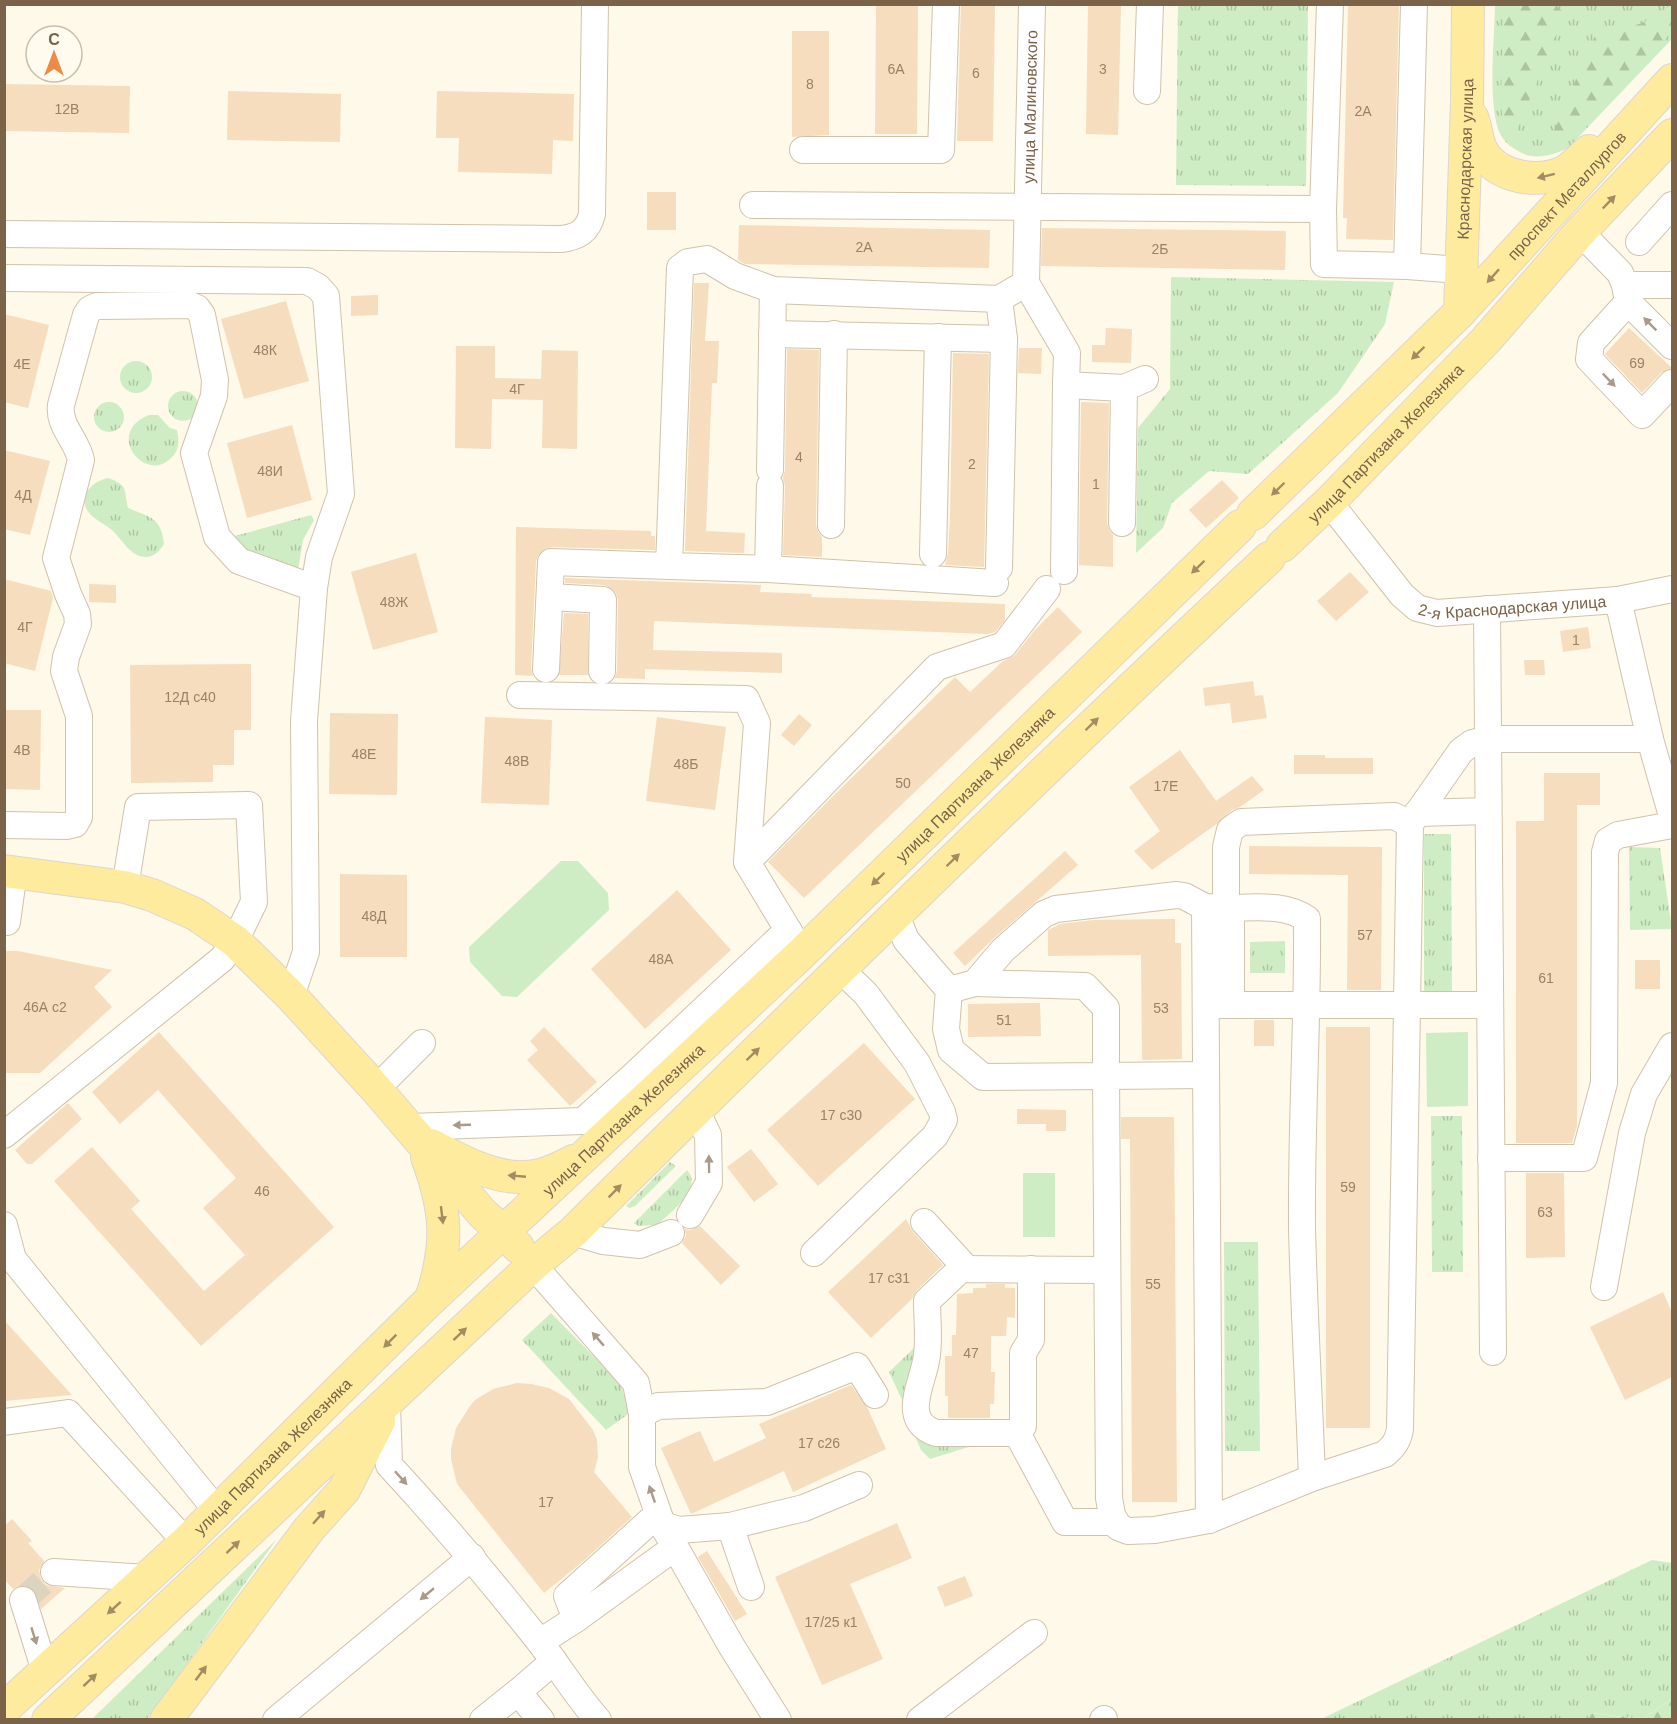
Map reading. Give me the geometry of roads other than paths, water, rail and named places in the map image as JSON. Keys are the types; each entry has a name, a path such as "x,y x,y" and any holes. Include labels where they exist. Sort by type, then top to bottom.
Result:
{"main road":[{"name":"Краснодарская улица","path":"1460,312 1468,4"},
{"path":"1467,101 1481,150 1493,164 1516,176 1538,179 1565,171 1666,86"},
{"name":"проспект Металлургов","path":"1460,312 1666,86"},
{"path":"1460,312 1486,339 1580,232 1672,135"},
{"name":"улица Партизана Железняка","path":"4,1709 186,1542 431,1299 504,1232 640,1088 1246,520 1460,312"},
{"name":"улица Партизана Железняка","path":"48,1719 533,1265 573,1232 1102,715 1329,502 1486,339"},
{"path":"9,871 124,887 152,895 195,914 234,940 291,996 415,1133 483,1214 504,1232 533,1265"},
{"path":"415,1133 476,1167 524,1178 553,1171 591,1139"},
{"path":"415,1133 439,1190 444,1228 441,1269 431,1299"},
{"path":"166,1719 309,1528 344,1490 387,1403"}],"street":[{"path":"4,234 550,239 573,237 585,231 592,214 595,4"},
{"path":"803,150 942,150 946,4"},
{"name":"улица Малиновского","path":"1026,283 1032,4"},
{"path":"1148,91 1150,4"},
{"path":"1330,4 1323,209 1324,264 1460,270"},
{"path":"1407,266 1414,4"},
{"path":"1639,242 1672,205"},
{"path":"753,206 1323,209"},
{"path":"1580,232 1620,273 1627,293 1672,346"},
{"path":"669,566 680,268 688,262 707,259 735,276 773,290 999,299 1026,283 1067,353 1064,571"},
{"path":"4,278 307,281 318,287 326,296 341,494 319,557 314,588 304,721 306,952 291,996"},
{"path":"1672,285 1627,293 1591,343 1589,359 1642,415 1672,383"},
{"path":"768,569 773,290"},
{"path":"546,669 551,562 997,575 1004,339 999,299"},
{"path":"4,825 67,826 75,824 79,817 79,716 64,671 66,657 78,624 77,614 56,558 81,460 63,422 60,413 61,405 86,315 90,309 97,306 190,305 197,308 202,315 215,380 214,396 194,453 218,537 239,561 314,588"},
{"path":"772,334 1004,339"},
{"path":"831,525 834,334"},
{"path":"933,554 938,337"},
{"path":"1066,385 1134,383 1122,523"},
{"name":"2-я Краснодарская улица","path":"1329,502 1402,595 1417,609 1437,613 1618,600 1672,590"},
{"path":"747,862 937,667 1004,645 1047,589"},
{"path":"550,597 603,600 602,671"},
{"path":"1618,600 1650,740 1672,816"},
{"path":"1487,609 1493,1352"},
{"path":"520,695 747,699 757,723 747,862 795,941"},
{"path":"949,990 975,983 1085,986 1106,1008 1109,1498 1112,1515 1118,1527 1128,1531 1155,1530 1209,1520 1312,1478 1385,1454 1398,1439 1406,1005 1414,818 1461,751 1472,742 1488,739 1650,740"},
{"path":"4,1135 222,959 254,902 249,805 138,807 124,887"},
{"path":"1209,1520 1206,1005 1230,830 1241,822 1394,816 1414,818 1488,811"},
{"path":"1491,1158 1584,1158 1604,1083 1605,852 1608,841 1618,835 1672,825"},
{"path":"4,922 7,922 9,871"},
{"path":"975,983 1003,951 1044,914 1056,909 1177,895 1221,908 1283,908 1298,912 1308,919 1302,1228 1312,1478"},
{"path":"1221,908 1231,1005"},
{"path":"896,915 906,940 949,990 946,1029 951,1050 983,1077 1206,1075"},
{"path":"814,1253 935,1136 944,1120 917,1063 866,994 840,969"},
{"path":"1206,1005 1489,1005"},
{"path":"376,1089 422,1043"},
{"path":"1604,1287 1632,1133 1644,1094 1672,1046"},
{"path":"690,1215 709,1183 708,1135 696,1110"},
{"path":"415,1133 591,1139"},
{"path":"924,1222 967,1269"},
{"path":"573,1232 603,1241 640,1245 671,1233"},
{"path":"6,1238 14,1259 218,1511"},
{"path":"533,1265 636,1383 642,1414 642,1467 662,1524 732,1647 778,1719"},
{"path":"1031,1269 1030,1341 1023,1353 1023,1426 1017,1432 936,1432 926,1429 917,1419 916,1394 927,1360 927,1301 961,1269 1031,1269 1107,1270"},
{"path":"642,1414 658,1406 767,1402 857,1366 875,1395"},
{"path":"387,1403 389,1465 472,1557 547,1652 580,1699 598,1719"},
{"path":"4,1422 68,1413 186,1542"},
{"path":"1017,1432 1065,1522 1116,1522"},
{"path":"576,1619 567,1596 650,1521 679,1530 730,1526 804,1508 859,1485"},
{"path":"730,1526 751,1587"},
{"path":"483,1719 518,1692 547,1652 576,1619 674,1548"},
{"path":"276,1719 472,1557"},
{"path":"54,1572 147,1578"},
{"path":"23,1600 45,1671"},
{"path":"920,1719 1034,1633"},
{"path":"518,1692 541,1719"}],"tunnel":[{"path":"23,1600 54,1572"}]}
